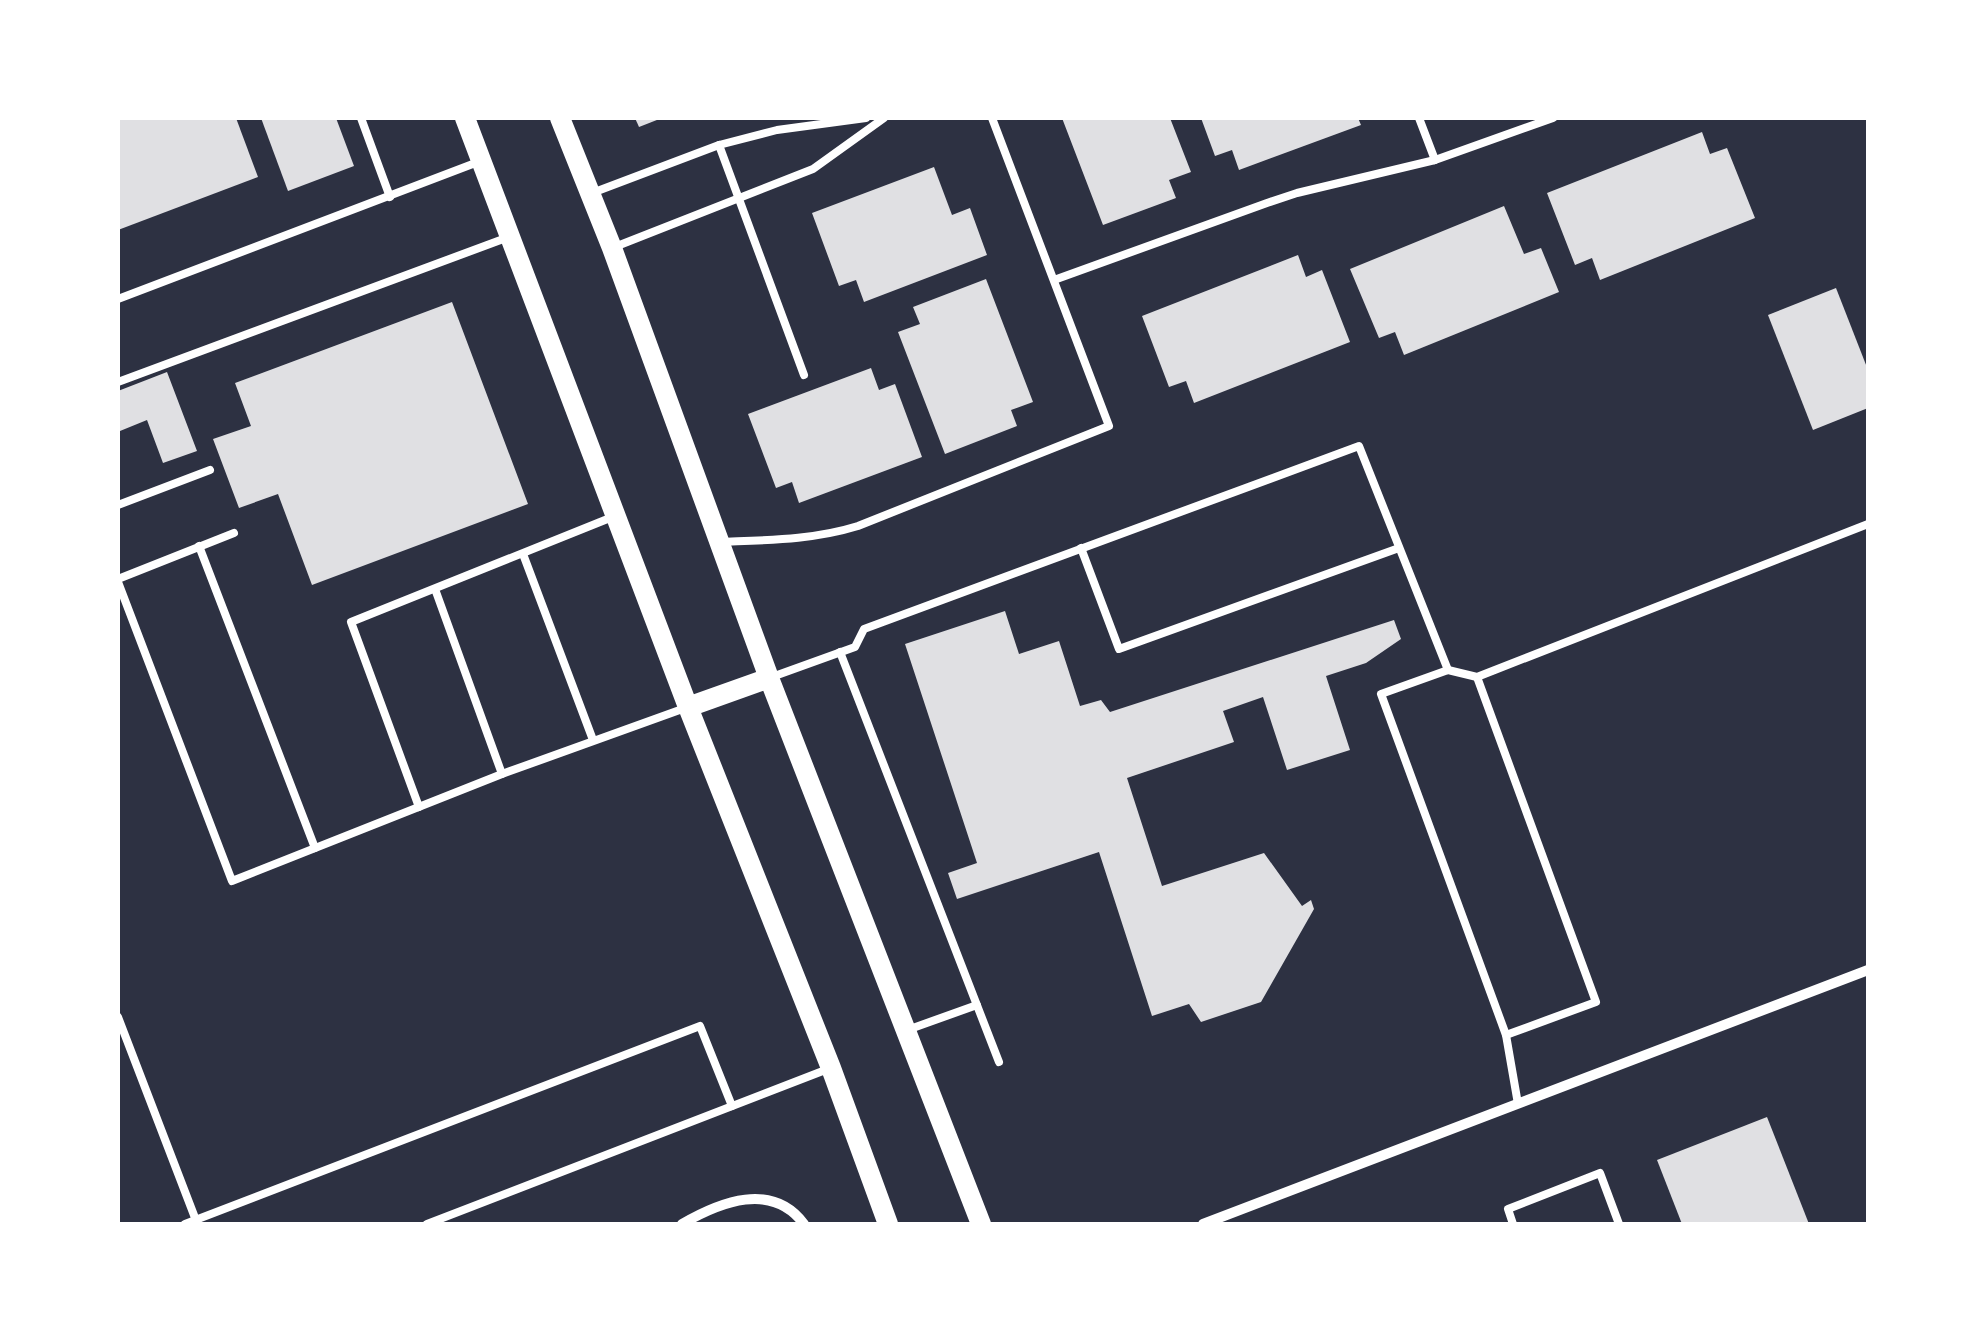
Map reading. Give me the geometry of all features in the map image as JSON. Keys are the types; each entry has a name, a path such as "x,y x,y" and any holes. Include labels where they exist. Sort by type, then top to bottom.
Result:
{"main road":[{"path":"465,118 888,1224"},
{"path":"560,118 612,248 768,678 980,1224"},
{"path":"688,708 768,678"}],"street":[{"path":"1203,1224 1868,970"},
{"path":"682,1224 746,1198 772,1200 804,1224"}],"lane":[{"path":"361,118 390,197"},
{"path":"590,194 720,145 777,130 866,118"},
{"path":"612,248 813,169 884,118"},
{"path":"718,542 830,535 1110,426 992,118"},
{"path":"1419,118 1435,160"},
{"path":"1054,280 1297,193 1435,160 1553,118"},
{"path":"720,145 804,375"},
{"path":"118,299 481,161"},
{"path":"118,382 510,237"},
{"path":"768,678 854,647 864,628 1359,446 1448,670"},
{"path":"118,504 210,470"},
{"path":"419,807 351,622 615,516"},
{"path":"1518,1104 1506,1034 1381,694 1448,670 1477,677 1868,524"},
{"path":"234,532 118,580 232,881 502,774 688,708"},
{"path":"199,546 315,848"},
{"path":"1081,548 1119,648 1400,548"},
{"path":"523,554 593,740"},
{"path":"434,589 502,774"},
{"path":"840,652 999,1062"},
{"path":"1477,677 1596,1002 1506,1034"},
{"path":"906,1030 977,1005"},
{"path":"118,1017 197,1222"},
{"path":"186,1224 700,1026 732,1106"},
{"path":"426,1224 830,1068"},
{"path":"1514,1224 1508,1209 1600,1173 1619,1224"}],"building":[{"path":"118,118 236,118 258,177 118,230"},
{"path":"261,118 336,118 354,166 288,191"},
{"path":"635,118 662,118 639,127"},
{"path":"1062,118 1170,118 1191,172 1169,180 1176,198 1103,225"},
{"path":"1201,118 1358,118 1361,125 1239,170 1232,150 1215,156"},
{"path":"1702,132 1710,154 1727,148 1755,218 1600,280 1592,258 1575,265 1547,193"},
{"path":"934,167 952,215 970,208 987,255 864,302 856,280 839,286 812,213"},
{"path":"1504,206 1524,254 1541,248 1559,292 1404,355 1395,332 1379,338 1350,269"},
{"path":"1298,255 1306,277 1322,270 1350,342 1194,403 1186,381 1169,387 1142,316"},
{"path":"986,279 1033,402 1011,410 1017,426 945,454 898,332 920,324 913,307"},
{"path":"1836,288 1868,370 1868,408 1813,430 1768,315"},
{"path":"452,302 528,504 312,585 278,494 239,508 213,439 251,426 235,383"},
{"path":"871,368 879,390 895,384 922,457 799,503 792,482 776,488 748,414"},
{"path":"167,372 197,451 163,463 147,420 120,431 118,391"},
{"path":"1005,611 1019,654 1059,641 1080,706 1101,700 1110,712 1394,620 1401,639 1366,663 1326,676 1350,750 1287,770 1263,697 1223,711 1234,742 1127,778 1162,886 1264,853 1302,906 1311,900 1314,909 1261,1002 1201,1022 1189,1004 1152,1016 1099,852 957,899 948,873 977,863 905,644"},
{"path":"1767,1117 1809,1224 1682,1224 1657,1160"}]}
